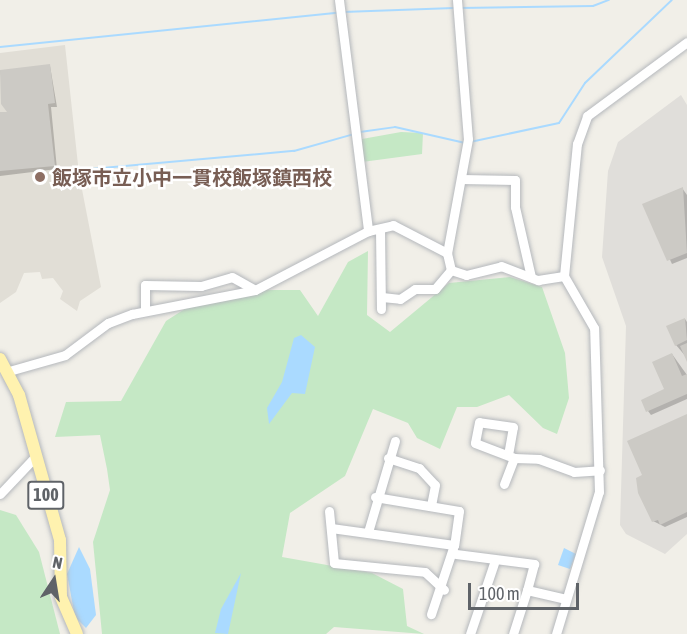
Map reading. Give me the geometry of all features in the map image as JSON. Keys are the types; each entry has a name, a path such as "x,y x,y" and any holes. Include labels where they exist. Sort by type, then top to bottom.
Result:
{"main road":[{"name":"100","path":"0,359 9,371 60,540 64,613 77,634"}],"street":[{"path":"339,0 368,231"},
{"path":"451,270 447,253 461,179 468,114 457,0"},
{"path":"556,634 599,492 600,470 594,328 564,276 577,144 587,116 687,42"},
{"path":"461,179 515,180 515,207 531,277"},
{"path":"380,229 381,309"},
{"path":"9,371 65,355 108,323 145,311 255,290 368,231 406,230 436,251 447,253"},
{"path":"451,270 466,275 501,266 531,277 564,276"},
{"path":"382,297 435,289 451,270"},
{"path":"145,311 145,285 201,286 232,277 255,290"},
{"path":"504,484 511,456 513,427 479,422 476,443 511,456 539,459 574,472 600,470"},
{"path":"368,532 375,497 395,441"},
{"path":"0,495 35,457"},
{"path":"388,458 419,468 435,485 431,505"},
{"path":"375,497 459,511 455,549 444,590 432,614"},
{"path":"330,511 334,563 425,572 444,590"},
{"path":"331,528 368,532 455,549 494,563 534,564 513,634"},
{"path":"470,634 494,563"},
{"path":"526,590 566,599"}],"shaded area":[{"name":"飯塚市立小中一貫校飯塚鎮西校","path":"65,45 79,174 101,287 80,301 77,311 60,299 63,291 53,278 42,279 40,272 24,273 16,292 0,303 0,53"},
{"path":"681,95 687,105 687,534 665,554 626,534 620,525 626,326 602,257 608,171 618,142"}],"green space":[{"path":"401,132 423,133 422,154 362,162 362,139"},
{"path":"368,251 367,315 390,332 449,283 510,277 542,287 565,353 569,398 557,434 543,428 509,395 477,407 457,407 440,449 417,438 408,423 373,409 345,476 290,513 282,557 372,573 403,589 407,626 424,634 334,627 326,634 102,634 93,542 110,490 107,469 100,435 55,437 66,402 121,401 166,321 194,303 255,290 300,290 318,316 348,262"},
{"path":"0,510 16,515 39,552 60,634 0,634"}],"water":[{"path":"301,335 315,347 305,394 292,393 269,424 267,408 282,382 294,338"},
{"path":"79,547 90,569 96,615 86,628 75,617 67,574"},
{"path":"564,548 576,554 570,569 558,565"},
{"path":"241,573 228,634 215,633 221,609"}],"building":[{"path":"50,64 55,103 48,104 55,166 0,171 0,112 7,112 1,104 0,70"},
{"path":"683,187 687,253 667,261 642,204"},
{"path":"685,318 687,340 675,346 666,326"},
{"path":"687,343 687,362 680,346"},
{"path":"672,353 682,376 687,374 687,394 646,412 641,400 664,389 652,362"},
{"path":"687,414 687,512 660,525 658,520 652,522 638,493 636,478 642,475 627,441"}],"waterway":[{"path":"460,8 593,6 609,0"},
{"path":"470,142 559,123 585,83 672,0"},
{"path":"343,12 454,8"},
{"path":"0,47 337,13"},
{"path":"360,132 395,127 465,143"},
{"path":"91,169 294,151 354,134"}],"place":[{"name":"飯塚市立小中一貫校飯塚鎮西校","path":"40,177"}]}
